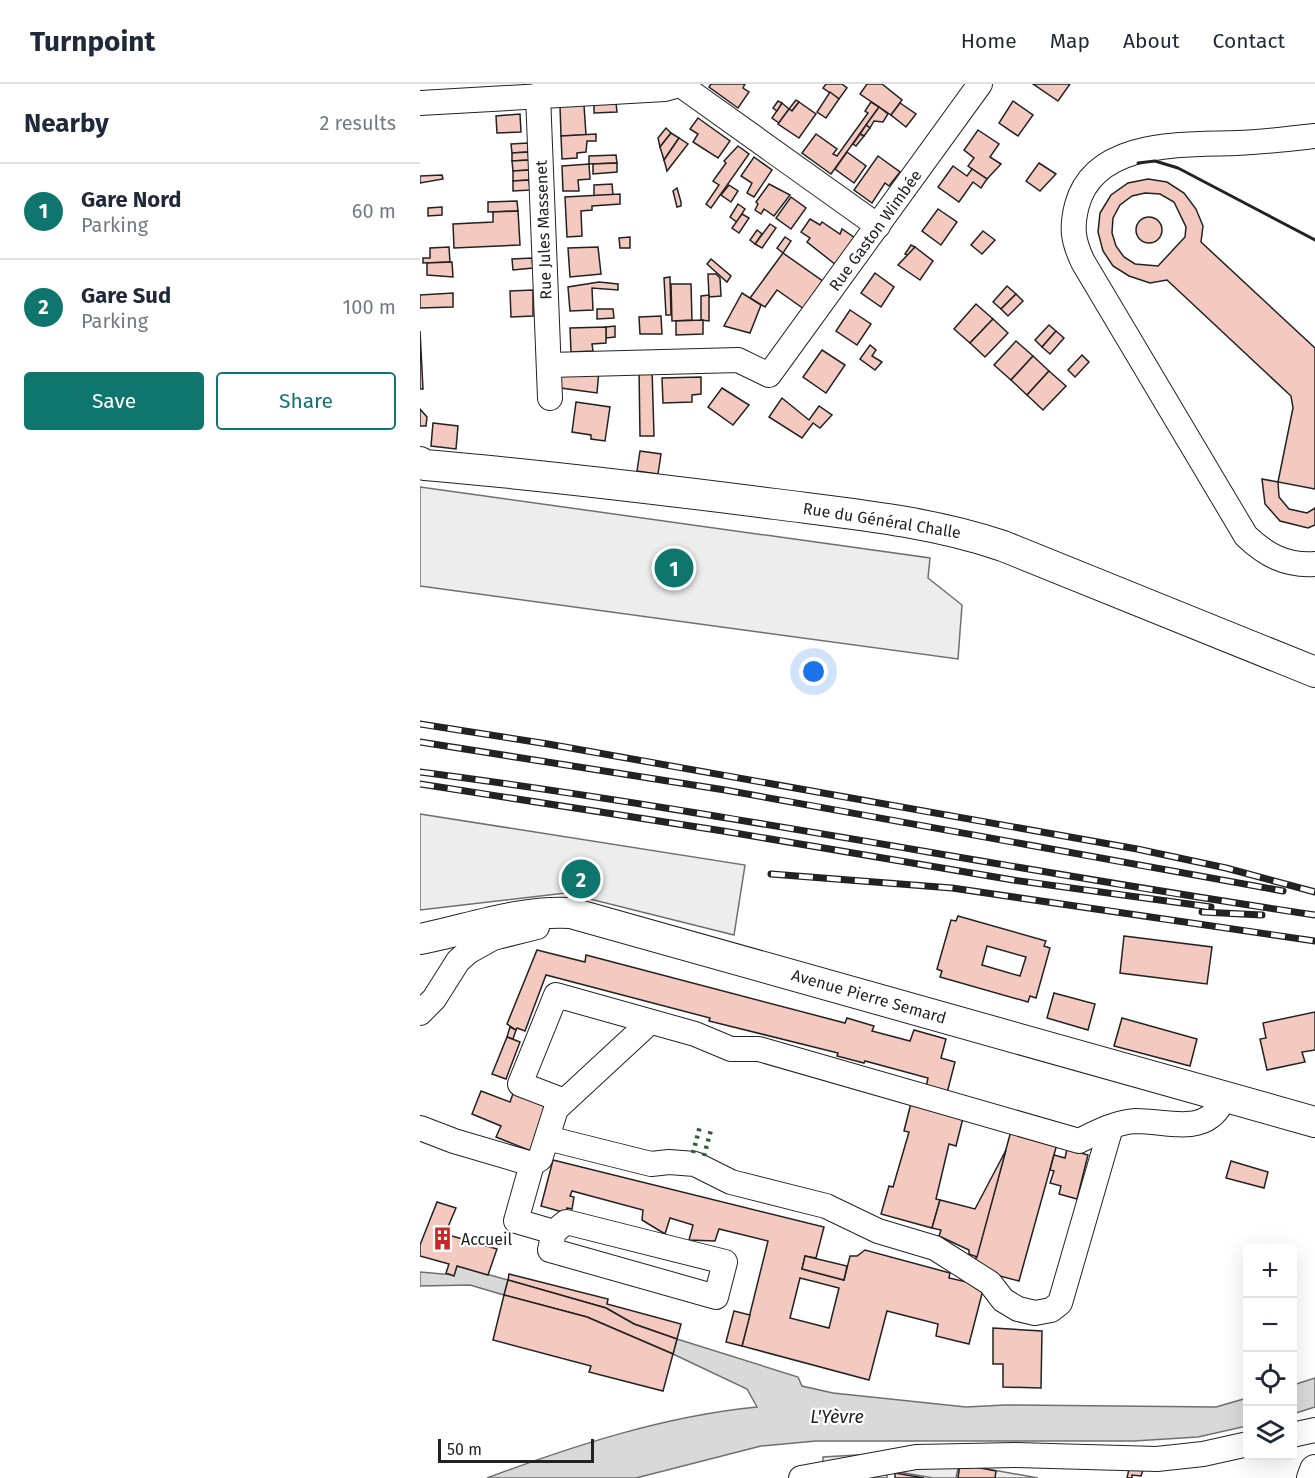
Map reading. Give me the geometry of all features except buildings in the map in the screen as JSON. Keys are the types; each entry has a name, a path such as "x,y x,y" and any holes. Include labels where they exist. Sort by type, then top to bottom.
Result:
{"main road":[{"name":"Rue du Général Challe","path":"422,465 587,479 889,519 961,532 1003,546 1315,672"},
{"name":"Avenue Pierre Semard","path":"420,939 516,917 551,912 571,913 1315,1122"},
{"path":"1312,1478 1315,1470"}],"street":[{"name":"Rue Gaston Wimbée","path":"549,365 738,360 769,375 980,84"},
{"path":"420,103 665,89 682,85 878,226"},
{"name":"Rue Jules Massenet","path":"538,95 550,398"},
{"path":"1315,136 1271,141 1161,147 1130,154 1092,177 1080,196 1072,236 1083,262 1246,536 1263,552 1281,561 1315,564"},
{"path":"421,1002 434,999 458,961 493,938 530,927 576,923 620,926"},
{"path":"559,1099 520,1084 556,995 694,1034 731,1049 759,1049 1079,1141 1111,1127 1134,1121 1186,1125 1208,1119 1220,1108 1225,1096"},
{"path":"554,1232 516,1221 532,1164 540,1159 556,1109 650,1022"},
{"path":"547,1138 651,1164 669,1162 694,1164 731,1182 826,1206 878,1231 935,1248 990,1282 1003,1300 1018,1309 1035,1313 1051,1310 1060,1303 1111,1127"},
{"path":"420,1128 454,1141 532,1164"},
{"path":"566,1222 724,1262 716,1296 550,1250 554,1232 566,1222"},
{"path":"1297,1434 1315,1430"},
{"path":"801,1478 916,1457 1015,1455 1157,1459 1203,1454 1243,1445"}],"shaded area":[{"path":"420,487 930,558 928,578 962,605 958,659 420,586"},
{"path":"420,814 745,865 734,935 566,893 420,910"},
{"path":"962,1449 956,1478 933,1478 887,1470 887,1478 823,1478 823,1457"},
{"path":"960,1464 1038,1478 958,1478"}],"water":[{"path":"457,1266 508,1280 504,1295 470,1285 420,1286 420,1272 454,1275"},
{"name":"L'Yèvre","path":"677,1339 798,1377 802,1386 833,1393 966,1407 1005,1405 1216,1407 1243,1399 1243,1427 1198,1437 1134,1441 816,1441 761,1446 636,1478 487,1478 586,1444 653,1425 722,1411 757,1407 747,1389 673,1354"},
{"path":"1315,1378 1315,1407 1297,1413 1297,1384"}],"railway":[{"path":"420,724 548,744 1137,849 1226,868 1315,892"},
{"path":"420,742 725,790 1283,891"},
{"path":"420,772 644,805 1315,915"},
{"path":"420,784 723,831 1013,880 1211,907"},
{"path":"771,874 952,888 1315,941"},
{"path":"1202,912 1262,915"}],"hedge":[{"path":"693,1153 700,1126"},
{"path":"704,1156 711,1130"}],"wall":[{"path":"1138,163 1155,161 1178,168 1315,240"}],"place":[{"name":"Gare Nord","path":"674,568"},
{"name":"Gare Sud","path":"581,879"},
{"name":"Accueil","path":"443,1239"}]}
